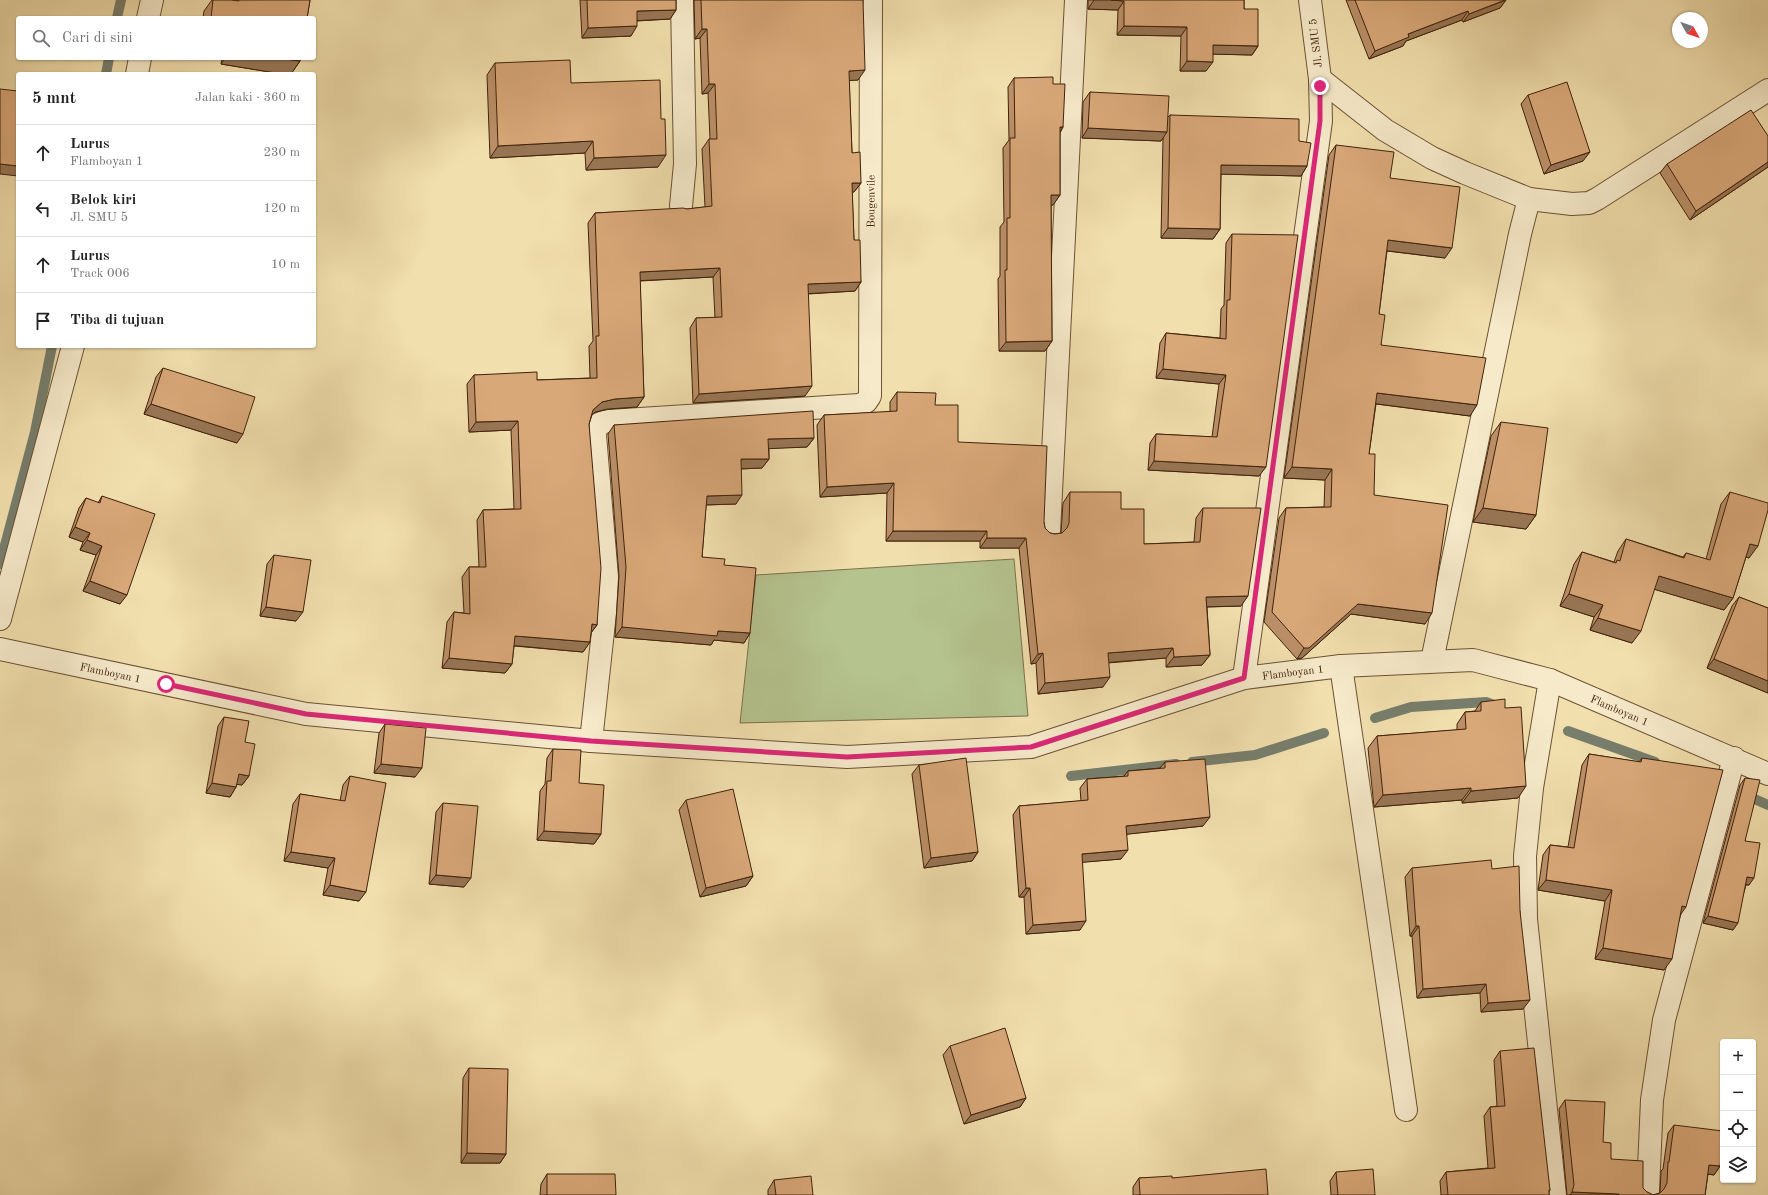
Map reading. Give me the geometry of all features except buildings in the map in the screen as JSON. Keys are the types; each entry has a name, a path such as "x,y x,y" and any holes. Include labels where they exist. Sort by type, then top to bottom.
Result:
{"street":[{"path":"148,16 152,0"},
{"path":"682,0 685,164 682,206"},
{"name":"Bougenvile","path":"591,741 605,613 607,577 595,436 596,426 598,423 608,421 859,405 866,402 870,396 871,0"},
{"path":"1049,532 1076,0"},
{"name":"Jl. SMU 5","path":"1244,678 1320,121 1320,83 1310,0"},
{"path":"137,72 140,60"},
{"path":"1320,83 1385,130 1432,158 1465,173 1525,215 1572,204 1589,203 1768,90"},
{"path":"1432,661 1525,215"},
{"path":"0,619 72,348"},
{"name":"Flamboyan 1","path":"0,649 306,714 591,741 847,757 1031,747 1244,678 1341,666 1473,660 1550,680 1734,758 1768,774"},
{"path":"1341,666 1406,1110"},
{"path":"1550,680 1532,788 1526,856 1526,918 1555,1195"},
{"path":"1648,1191 1652,1100 1664,1020 1734,758"}],"green space":[{"path":"1014,559 1028,716 740,723 756,575"}],"waterway":[{"path":"117,16 121,0"},
{"path":"106,72 109,60"},
{"path":"0,564 35,432 52,348"},
{"path":"1375,718 1411,707 1486,702 1494,705"},
{"path":"1568,731 1655,762"},
{"path":"1192,762 1255,755 1324,733"},
{"path":"1071,776 1176,764"},
{"path":"1743,794 1768,805"}],"route":[{"path":"166,684 306,714 591,741 847,757 1031,747 1244,678 1320,121 1320,86"}]}
